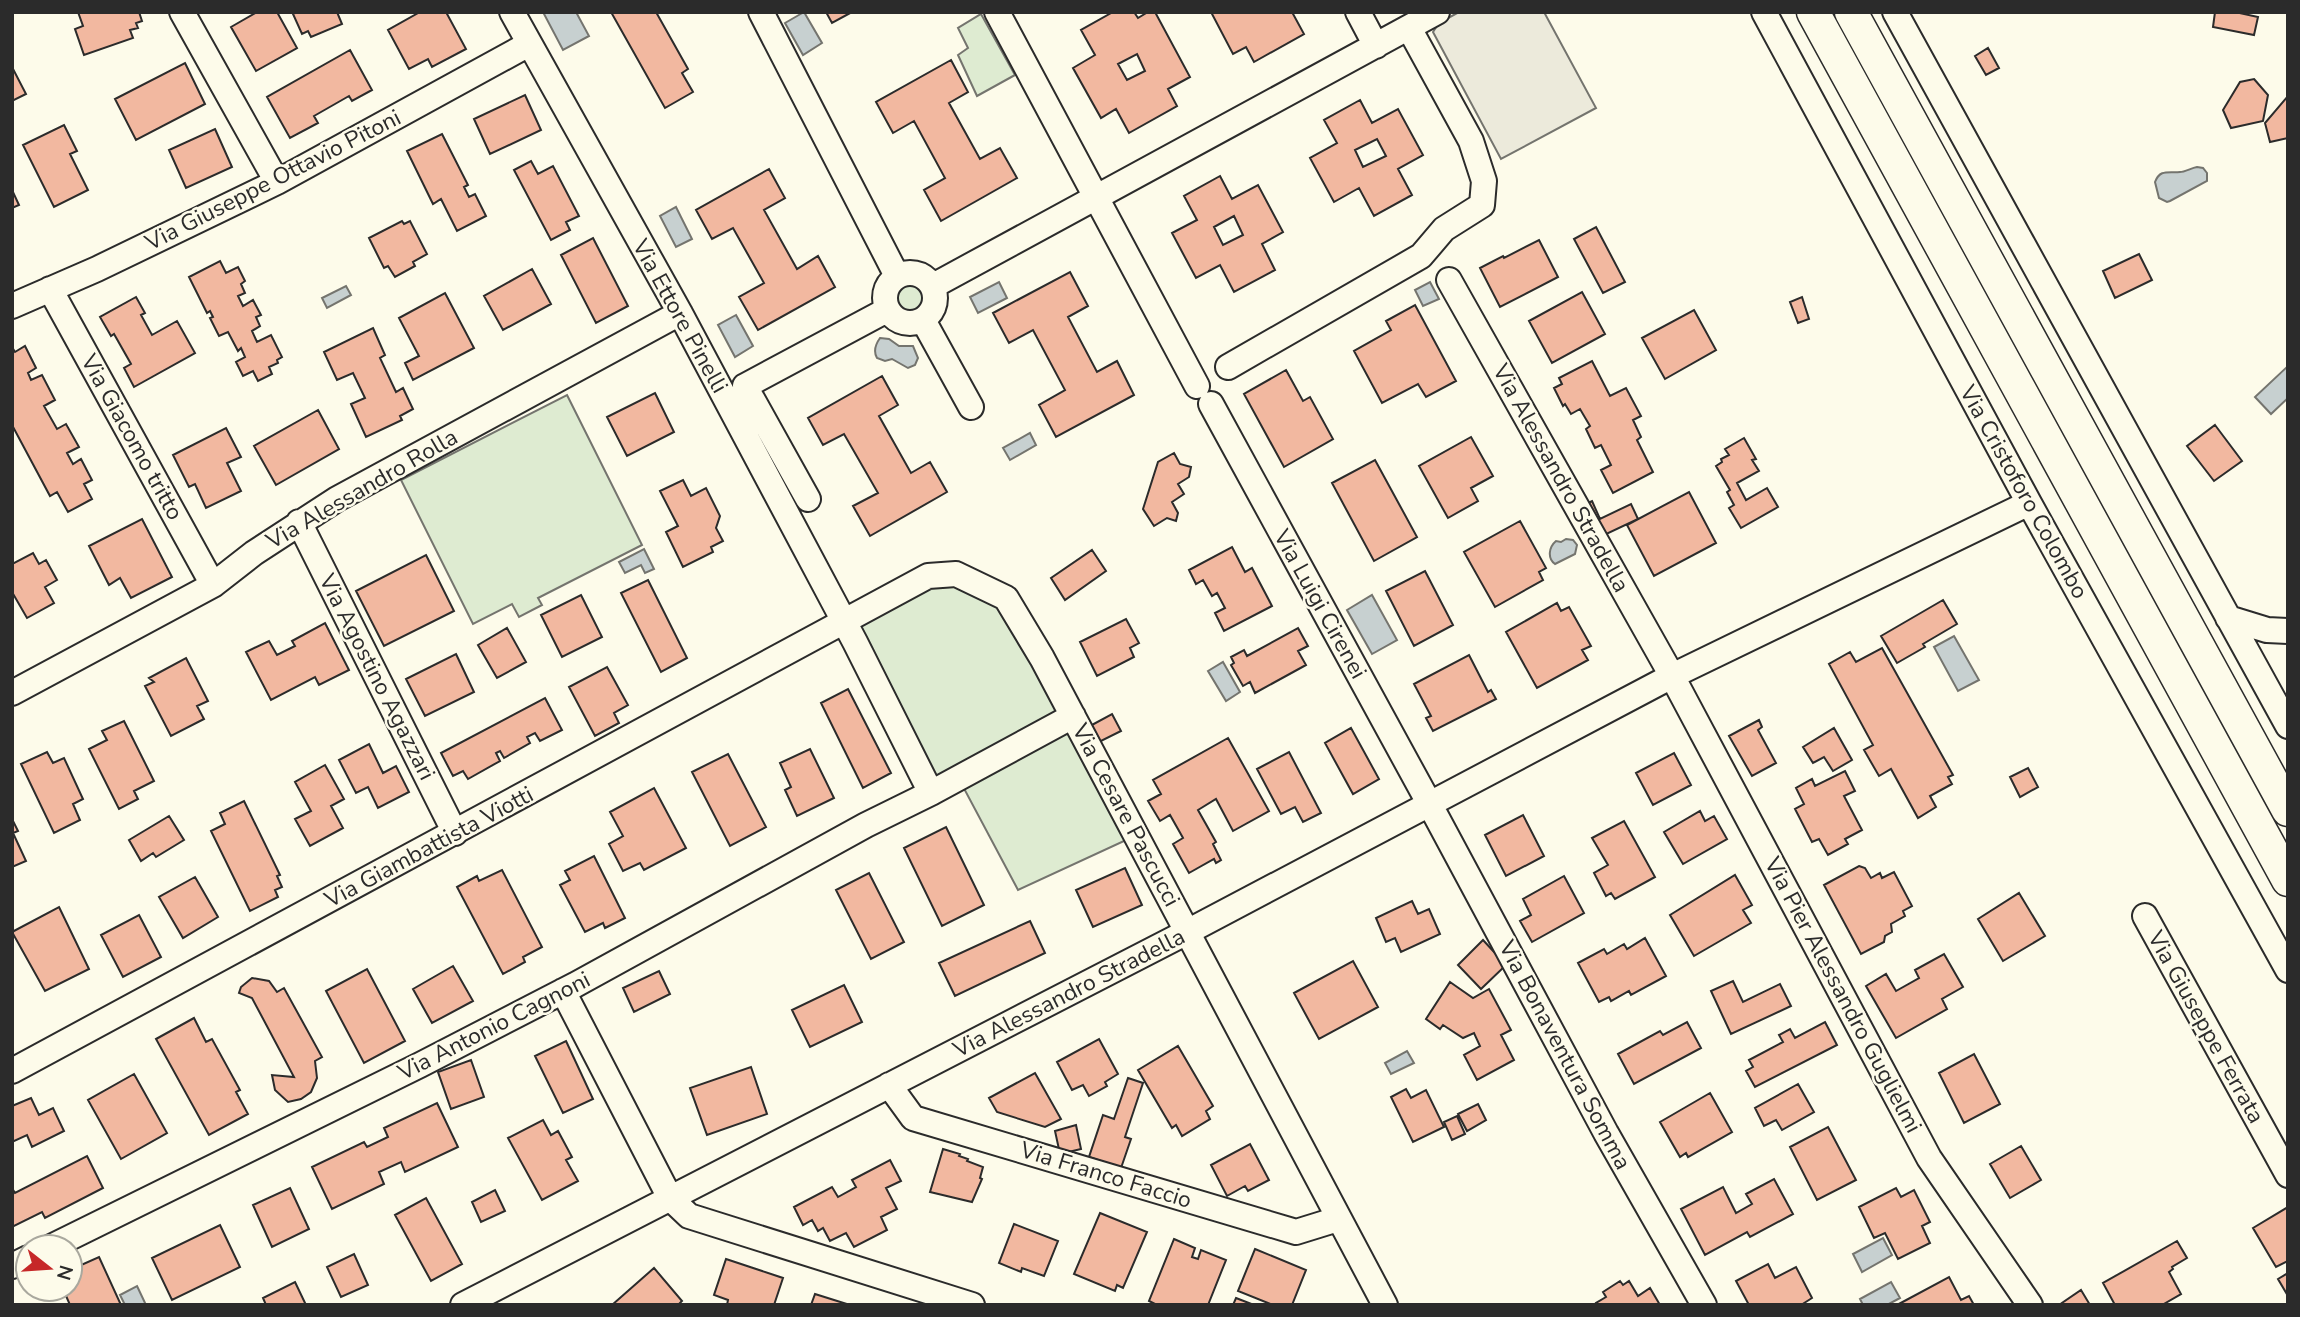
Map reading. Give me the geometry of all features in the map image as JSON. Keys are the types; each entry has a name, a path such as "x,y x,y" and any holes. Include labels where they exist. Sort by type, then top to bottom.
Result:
{"main road":[{"name":"Via Cristoforo Colombo","path":"1813,12 2288,880"},
{"path":"1851,12 2288,810"}],"street":[{"path":"182,12 277,182"},
{"name":"Via Ettore Pinelli","path":"512,12 680,313 845,621 931,793"},
{"path":"761,12 897,276"},
{"name":"Via Luigi Cirenei","path":"997,12 1429,803"},
{"path":"1358,12 1376,46"},
{"path":"933,286 1437,12"},
{"name":"Via Cristoforo Colombo","path":"1764,12 2029,503 2288,970"},
{"path":"1895,12 2285,721"},
{"path":"1228,367 1421,256 1444,229 1482,205 1484,181 1471,141 1409,27"},
{"name":"Via Giuseppe Ottavio Pitoni","path":"12,306 97,269 277,182 529,44"},
{"path":"908,272 921,275 933,286 935,307 918,323 905,323 893,317 887,310 885,291 897,276 908,272"},
{"name":"Via Alessandro Stradella","path":"1449,280 1672,676"},
{"name":"Via Giacomo tritto","path":"50,289 213,585"},
{"path":"807,499 745,386 887,310"},
{"name":"Via Alessandro Rolla","path":"12,693 213,585 299,522 337,499 680,313"},
{"path":"923,320 971,407"},
{"name":"Via Alessandro Stradella","path":"463,1305 1189,931 1672,676 2029,503"},
{"name":"Via Agostino Agazzari","path":"299,522 455,833"},
{"name":"Via Cesare Pascucci","path":"845,621 928,576 956,574 1006,598 1189,931 1385,1305"},
{"path":"2228,618 2267,630 2288,631"},
{"name":"Via Giambattista Viotti","path":"12,1071 845,621"},
{"name":"Via Pier Alessandro Guglielmi","path":"1672,676 1929,1158 2030,1305"},
{"path":"2285,721 2288,691"},
{"name":"Via Antonio Cagnoni","path":"79,1233 563,992 866,825 1073,716"},
{"name":"Via Bonaventura Somma","path":"1429,803 1606,1133 1704,1305"},
{"name":"Via Giuseppe Ferrata","path":"2145,916 2288,1175"},
{"path":"563,992 670,1198 689,1216 972,1305"},
{"name":"Via Franco Faccio","path":"888,1085 913,1118 1296,1232 1338,1219"}],"green space":[{"path":"981,14 1015,75 977,96 958,55 968,48 958,28"},
{"path":"910,284 920,288 924,298 920,308 910,312 900,308 896,298 900,288"},
{"path":"567,395 642,545 538,598 542,605 519,617 512,604 473,624 401,480"},
{"path":"928,576 1006,598 1137,835 1018,890 959,779 931,793 844,621"}],"shaded area":[{"path":"543,12 576,12 589,36 563,50"},
{"path":"804,12 822,43 803,55 785,23"},
{"path":"1459,12 1544,12 1596,108 1501,159 1433,32 1439,23"},
{"path":"2203,168 2207,173 2207,181 2170,201 2159,198 2155,182 2159,175"},
{"path":"676,207 692,239 676,247 660,216"},
{"path":"999,282 1007,298 978,313 970,297"},
{"path":"1430,282 1439,299 1423,306 1415,290"},
{"path":"346,286 351,295 327,308 322,298"},
{"path":"736,315 753,346 735,357 718,325"},
{"path":"880,338 889,339 899,346 913,346 918,358 915,365 908,368 892,359 885,361 877,358 875,348"},
{"path":"2288,366 2288,398 2271,414 2255,397"},
{"path":"1030,433 1036,445 1010,460 1003,448"},
{"path":"1573,540 1577,545 1575,554 1555,564 1550,556 1552,546 1556,541"},
{"path":"644,549 654,569 645,573 641,565 625,573 619,562"},
{"path":"1372,595 1397,640 1372,654 1347,610"},
{"path":"1954,636 1979,680 1958,691 1934,647"},
{"path":"1223,662 1240,692 1226,701 1208,671"},
{"path":"1407,1051 1414,1063 1391,1074 1385,1063"},
{"path":"1883,1238 1892,1255 1862,1272 1853,1254"},
{"path":"1891,1282 1900,1298 1887,1305 1863,1305 1860,1299"},
{"path":"137,1286 146,1305 125,1305 120,1295"}],"building":[{"path":"78,12 139,12 142,21 136,23 138,28 130,30 133,38 84,55 75,29 83,26"},
{"path":"257,12 277,12 297,48 256,71 231,27"},
{"path":"337,12 342,24 311,37 308,31 302,34 293,14"},
{"path":"420,12 446,12 466,49 432,67 428,59 409,69 388,30"},
{"path":"611,12 656,12 688,69 682,73 693,92 665,108"},
{"path":"826,12 852,12 832,23"},
{"path":"1113,12 1134,12 1138,18 1148,12 1155,12 1190,77 1168,89 1177,106 1129,133 1116,109 1101,118 1073,68 1095,55 1081,30","holes":["1137,54 1145,71 1127,80 1118,64"]},
{"path":"1211,12 1292,12 1304,34 1254,62 1246,47 1233,54"},
{"path":"2215,12 2235,12 2258,17 2254,35 2213,27"},
{"path":"1988,48 1999,68 1986,75 1975,56"},
{"path":"350,50 372,90 352,101 349,96 314,116 318,123 290,138 267,97"},
{"path":"951,60 968,92 949,103 980,159 1000,148 1017,178 941,221 924,190 945,178 914,121 893,133 876,102"},
{"path":"185,63 205,104 136,140 115,99"},
{"path":"12,67 26,94 12,101"},
{"path":"2254,79 2268,95 2263,121 2231,128 2223,110 2240,82"},
{"path":"525,95 541,130 490,154 474,119"},
{"path":"2288,96 2288,138 2270,142 2265,123"},
{"path":"1360,100 1372,123 1398,109 1423,155 1398,169 1412,195 1374,216 1359,188 1334,202 1310,158 1337,143 1324,120","holes":["1377,139 1386,156 1363,167 1355,150"]},
{"path":"64,125 77,151 70,154 88,190 54,207 23,145"},
{"path":"215,129 232,167 186,188 169,150"},
{"path":"442,134 468,185 464,187 469,197 475,194 486,216 457,231 441,199 433,204 407,151"},
{"path":"531,161 538,174 553,166 579,216 566,222 570,230 551,240 514,170"},
{"path":"769,169 785,198 764,210 797,269 818,256 835,287 758,330 739,297 764,283 733,228 712,239 696,210"},
{"path":"1220,176 1232,199 1258,185 1283,232 1262,244 1275,270 1234,292 1220,265 1196,278 1172,233 1197,220 1184,196","holes":["1234,216 1243,235 1223,245 1214,227"]},
{"path":"12,190 19,205 12,208"},
{"path":"402,221 404,224 410,221 427,254 413,262 415,266 395,277 388,266 384,268 369,238"},
{"path":"1596,227 1625,282 1603,293 1574,239"},
{"path":"593,238 628,306 596,323 561,255"},
{"path":"1539,240 1558,277 1500,307 1480,268"},
{"path":"2139,254 2152,280 2115,298 2103,271"},
{"path":"220,261 226,273 238,267 245,281 241,284 245,293 238,296 243,306 253,300 261,315 256,317 260,326 252,331 257,342 271,335 282,357 277,360 278,363 269,367 272,374 258,381 253,371 243,376 236,362 245,357 241,348 238,351 228,332 219,336 210,318 213,317 210,311 207,313 189,277"},
{"path":"532,269 551,304 503,330 484,296"},
{"path":"1070,272 1088,306 1068,317 1097,372 1117,361 1134,395 1056,437 1039,405 1065,390 1033,330 1009,343 993,313"},
{"path":"1582,292 1605,334 1552,363 1529,321"},
{"path":"445,293 474,348 413,380 405,363 419,356 399,318"},
{"path":"136,297 145,313 141,315 152,335 177,321 195,353 134,387 124,368 131,364 114,334 111,336 100,317"},
{"path":"1802,297 1809,319 1798,323 1790,302"},
{"path":"1415,305 1456,381 1426,397 1418,384 1382,403 1354,351 1391,330 1386,321"},
{"path":"1694,310 1716,350 1665,379 1642,338"},
{"path":"373,328 385,355 380,358 396,392 403,388 413,409 400,416 402,420 366,437 351,404 365,398 353,373 337,380 324,352"},
{"path":"25,346 36,368 28,373 31,380 42,375 55,400 44,406 57,429 66,424 79,447 67,453 73,464 81,459 92,480 84,484 92,499 68,512 57,492 50,496 12,425 12,347 15,352"},
{"path":"1592,361 1610,396 1626,388 1641,416 1633,420 1641,437 1637,440 1653,472 1613,493 1601,470 1611,465 1601,445 1595,448 1586,429 1590,426 1580,409 1571,414 1565,404 1563,406 1554,388 1562,384 1559,378"},
{"path":"1286,370 1303,401 1310,397 1333,439 1284,467 1244,394"},
{"path":"882,376 898,405 879,416 911,473 930,462 947,492 870,536 853,506 878,493 844,434 823,445 808,418"},
{"path":"655,393 674,432 627,456 607,417"},
{"path":"318,410 339,449 276,485 254,446"},
{"path":"2215,425 2242,461 2214,481 2187,446"},
{"path":"226,428 241,457 227,463 241,491 206,508 195,484 189,487 173,455"},
{"path":"1471,437 1493,476 1471,488 1478,501 1448,518 1419,466"},
{"path":"1744,438 1756,459 1752,460 1759,471 1737,483 1746,500 1767,488 1778,507 1741,528 1729,508 1734,505 1727,492 1730,490 1716,466 1722,462 1721,459 1729,455 1725,449"},
{"path":"1174,453 1180,464 1191,467 1189,477 1178,484 1184,494 1172,502 1178,513 1176,521 1167,518 1154,526 1143,509 1158,462"},
{"path":"1375,460 1417,537 1374,561 1332,483"},
{"path":"683,480 691,496 706,488 720,516 716,528 723,541 711,547 713,552 683,567 666,532 678,526 660,491"},
{"path":"1689,492 1716,543 1654,576 1627,525"},
{"path":"1592,501 1600,519 1631,504 1638,519 1600,537 1584,505"},
{"path":"142,519 172,577 131,598 120,578 109,585 89,546"},
{"path":"1520,521 1546,568 1539,572 1543,580 1495,607 1464,552"},
{"path":"1232,547 1245,572 1252,568 1272,606 1224,631 1215,613 1225,608 1217,593 1212,596 1203,580 1196,584 1189,570"},
{"path":"1092,550 1106,571 1065,600 1051,578"},
{"path":"33,553 39,564 46,560 57,580 45,587 54,603 27,618 12,592 12,564"},
{"path":"426,555 454,611 384,646 356,591"},
{"path":"1425,571 1453,625 1414,646 1386,591"},
{"path":"648,580 687,658 661,672 621,593"},
{"path":"581,595 602,637 562,657 541,615"},
{"path":"1943,600 1957,624 1897,663 1881,636"},
{"path":"1557,603 1561,611 1569,607 1591,646 1582,650 1588,660 1537,688 1506,632"},
{"path":"1126,619 1139,643 1130,648 1134,657 1097,676 1080,642"},
{"path":"325,623 349,670 319,685 315,677 271,700 246,652 269,641 277,655 295,646 292,641"},
{"path":"507,628 526,662 497,678 478,645"},
{"path":"1298,628 1308,646 1298,651 1306,665 1255,693 1250,682 1243,686 1231,665 1234,663 1231,657 1244,650 1247,656"},
{"path":"1882,648 1953,775 1948,777 1952,784 1930,796 1936,807 1918,818 1891,769 1879,776 1864,750 1873,745 1829,664 1850,652 1856,662"},
{"path":"456,654 474,692 425,716 406,679"},
{"path":"1469,655 1488,692 1491,690 1496,699 1433,731 1426,718 1431,716 1414,684"},
{"path":"186,658 208,701 197,706 204,719 171,736 145,686 154,682 149,678"},
{"path":"607,667 628,705 614,713 619,723 595,736 569,687"},
{"path":"848,689 891,773 863,788 821,703"},
{"path":"545,698 562,730 540,741 535,733 527,737 530,743 504,758 500,751 496,753 500,761 468,779 463,771 453,776 441,753"},
{"path":"1112,714 1121,731 1099,742 1090,726"},
{"path":"1759,720 1762,727 1758,730 1776,763 1752,776 1729,736"},
{"path":"124,721 154,781 134,791 138,799 119,809 89,749 107,740 102,731"},
{"path":"1351,728 1379,779 1353,794 1325,743"},
{"path":"1834,728 1852,760 1833,771 1824,757 1813,763 1803,747"},
{"path":"1228,738 1269,811 1233,831 1216,799 1198,810 1216,842 1213,844 1221,860 1216,863 1214,859 1189,873 1173,844 1183,838 1170,815 1160,821 1148,801 1161,794 1153,780"},
{"path":"369,744 383,773 396,766 409,792 378,808 368,787 356,793 339,760"},
{"path":"810,749 834,798 797,816 785,790 791,787 780,763"},
{"path":"47,752 53,763 64,758 83,799 73,804 80,820 54,833 21,764"},
{"path":"1289,752 1321,813 1303,822 1295,807 1281,814 1257,769"},
{"path":"1674,753 1691,785 1653,805 1636,773"},
{"path":"728,754 766,827 730,846 692,772"},
{"path":"325,765 344,799 331,806 343,828 310,846 295,819 311,811 295,782"},
{"path":"2028,768 2038,787 2020,797 2010,777"},
{"path":"1845,771 1855,791 1844,796 1862,830 1845,839 1848,844 1828,855 1819,839 1812,842 1795,809 1804,804 1796,788 1812,779 1815,786"},
{"path":"654,788 686,848 644,870 640,863 623,871 609,844 623,836 610,812"},
{"path":"244,801 280,875 277,876 282,887 275,890 278,897 250,911 211,831 225,824 220,813"},
{"path":"1700,811 1705,821 1714,816 1727,839 1683,864 1664,832"},
{"path":"1523,815 1544,856 1506,876 1485,835"},
{"path":"169,816 184,840 156,857 153,853 141,861 129,840"},
{"path":"12,819 18,831 13,833 26,861 12,867"},
{"path":"1624,821 1655,877 1615,899 1611,893 1606,896 1594,873 1608,865 1592,838"},
{"path":"946,827 984,905 942,926 904,848"},
{"path":"594,856 625,918 605,928 603,923 585,932 560,885 570,880 565,871"},
{"path":"1859,866 1865,868 1871,878 1880,873 1882,878 1894,872 1912,906 1903,911 1905,916 1891,924 1892,932 1885,936 1884,942 1861,954 1824,885"},
{"path":"1125,868 1142,905 1093,927 1076,890"},
{"path":"502,870 542,947 523,957 525,962 503,974 457,887 477,876 479,881"},
{"path":"869,873 904,942 871,959 836,890"},
{"path":"1735,875 1752,905 1743,910 1751,923 1694,956 1670,915"},
{"path":"1564,876 1584,913 1532,942 1520,921 1531,915 1523,899"},
{"path":"195,877 218,917 183,938 159,897"},
{"path":"2019,893 2045,936 2003,961 1978,919"},
{"path":"1412,901 1418,914 1429,909 1440,934 1401,952 1395,938 1386,942 1376,918"},
{"path":"59,907 89,969 45,991 12,932"},
{"path":"139,915 161,957 123,977 101,935"},
{"path":"1030,921 1045,953 955,996 939,963"},
{"path":"1645,938 1666,976 1631,995 1629,991 1611,1001 1609,997 1599,1002 1578,963 1604,949 1607,954 1624,944 1627,949"},
{"path":"1483,940 1506,965 1481,989 1458,965"},
{"path":"1944,954 1963,987 1942,999 1947,1009 1896,1038 1866,986 1886,974 1896,991 1919,978 1915,970"},
{"path":"1353,961 1378,1007 1319,1039 1294,993"},
{"path":"453,966 473,1001 432,1023 413,989"},
{"path":"367,969 405,1041 364,1063 326,991"},
{"path":"659,971 670,994 634,1012 623,988"},
{"path":"252,978 269,981 277,992 284,988 322,1057 315,1061 317,1078 311,1092 301,1099 288,1102 275,1090 272,1075 294,1077 252,998 239,993 241,987"},
{"path":"1733,981 1743,1002 1780,984 1791,1006 1731,1034 1711,991"},
{"path":"1450,982 1473,998 1489,989 1511,1030 1501,1035 1514,1060 1477,1080 1464,1055 1480,1046 1474,1033 1463,1038 1443,1025 1440,1029 1426,1019"},
{"path":"844,985 862,1022 810,1047 792,1010"},
{"path":"194,1018 206,1042 212,1039 240,1090 236,1092 248,1114 209,1135 156,1039"},
{"path":"1687,1022 1701,1048 1634,1084 1618,1054 1660,1031 1663,1035"},
{"path":"1825,1022 1837,1045 1755,1087 1746,1071 1753,1067 1749,1060 1783,1042 1779,1035 1790,1029 1795,1038"},
{"path":"1099,1039 1118,1074 1105,1082 1107,1086 1089,1096 1083,1085 1072,1090 1057,1062"},
{"path":"566,1041 593,1099 563,1113 535,1056"},
{"path":"1178,1046 1213,1106 1206,1111 1210,1119 1182,1136 1176,1125 1172,1128 1138,1070"},
{"path":"1974,1054 2000,1104 1964,1123 1939,1073"},
{"path":"471,1060 484,1097 451,1109 438,1072"},
{"path":"751,1067 767,1114 707,1135 690,1088"},
{"path":"1035,1073 1061,1119 1045,1127 997,1112 989,1098"},
{"path":"134,1074 167,1133 121,1159 88,1100"},
{"path":"1128,1078 1143,1083 1125,1137 1131,1139 1121,1168 1089,1157 1103,1115 1114,1119"},
{"path":"1798,1084 1814,1112 1782,1130 1776,1120 1764,1126 1755,1108"},
{"path":"1406,1089 1411,1098 1426,1090 1444,1127 1413,1142 1391,1097"},
{"path":"1710,1093 1732,1132 1688,1157 1686,1153 1680,1157 1660,1122"},
{"path":"31,1098 39,1115 53,1108 64,1131 32,1147 27,1135 12,1142 12,1106"},
{"path":"437,1103 458,1147 405,1172 401,1162 379,1172 384,1184 332,1209 312,1167 364,1142 367,1147 388,1137 384,1128"},
{"path":"1478,1104 1486,1120 1467,1131 1458,1114"},
{"path":"1457,1116 1465,1134 1452,1140 1444,1122"},
{"path":"543,1120 551,1135 558,1131 572,1157 566,1160 578,1181 542,1200 508,1138"},
{"path":"1076,1125 1081,1149 1060,1154 1055,1131"},
{"path":"1828,1127 1856,1180 1817,1200 1790,1147"},
{"path":"1250,1144 1269,1180 1248,1191 1245,1186 1227,1196 1211,1165"},
{"path":"2021,1146 2041,1180 2010,1198 1990,1164"},
{"path":"943,1149 960,1154 959,1156 968,1159 967,1161 983,1167 982,1179 972,1202 930,1192"},
{"path":"87,1156 103,1188 45,1218 42,1212 12,1227 12,1188 15,1193"},
{"path":"890,1160 901,1181 886,1188 897,1209 881,1217 887,1230 854,1247 846,1233 830,1241 823,1228 818,1231 812,1220 803,1225 794,1207 832,1187 838,1197 856,1187 852,1180"},
{"path":"1774,1179 1793,1214 1750,1237 1747,1232 1705,1255 1681,1209 1723,1187 1736,1213 1752,1204 1746,1194"},
{"path":"290,1188 309,1229 272,1247 253,1205"},
{"path":"1896,1188 1901,1197 1914,1190 1930,1222 1922,1226 1930,1243 1898,1259 1885,1233 1874,1238 1859,1207"},
{"path":"495,1190 505,1211 481,1222 472,1202"},
{"path":"426,1198 462,1264 431,1281 395,1215"},
{"path":"2288,1207 2288,1261 2276,1267 2253,1228"},
{"path":"1100,1213 1147,1232 1123,1288 1117,1285 1115,1291 1074,1274"},
{"path":"1014,1224 1058,1241 1044,1276 1022,1268 1021,1272 999,1263"},
{"path":"220,1225 240,1267 172,1300 152,1258"},
{"path":"1174,1239 1195,1248 1192,1257 1198,1259 1201,1250 1226,1260 1208,1305 1157,1305 1149,1301"},
{"path":"2177,1241 2187,1258 2172,1267 2169,1272 2181,1294 2162,1305 2115,1305 2103,1283"},
{"path":"1255,1249 1306,1270 1292,1305 1273,1305 1238,1291"},
{"path":"354,1254 368,1285 341,1297 327,1267"},
{"path":"99,1257 121,1305 70,1305 69,1303 84,1303 84,1264"},
{"path":"726,1259 783,1278 774,1305 727,1305 728,1300 714,1295"},
{"path":"1768,1264 1775,1278 1796,1267 1812,1298 1801,1305 1749,1305 1736,1281"},
{"path":"654,1268 682,1301 678,1305 612,1305"},
{"path":"2288,1273 2288,1296 2278,1279"},
{"path":"1949,1277 1961,1300 1969,1296 1974,1305 1897,1305"},
{"path":"1620,1281 1623,1285 1629,1281 1638,1296 1650,1288 1660,1305 1597,1305 1596,1303 1606,1297 1603,1292"},
{"path":"295,1282 306,1305 266,1305 263,1298"},
{"path":"2081,1290 2090,1305 2059,1305"},
{"path":"815,1294 850,1305 811,1305"},
{"path":"1236,1298 1254,1305 1233,1305"}]}
